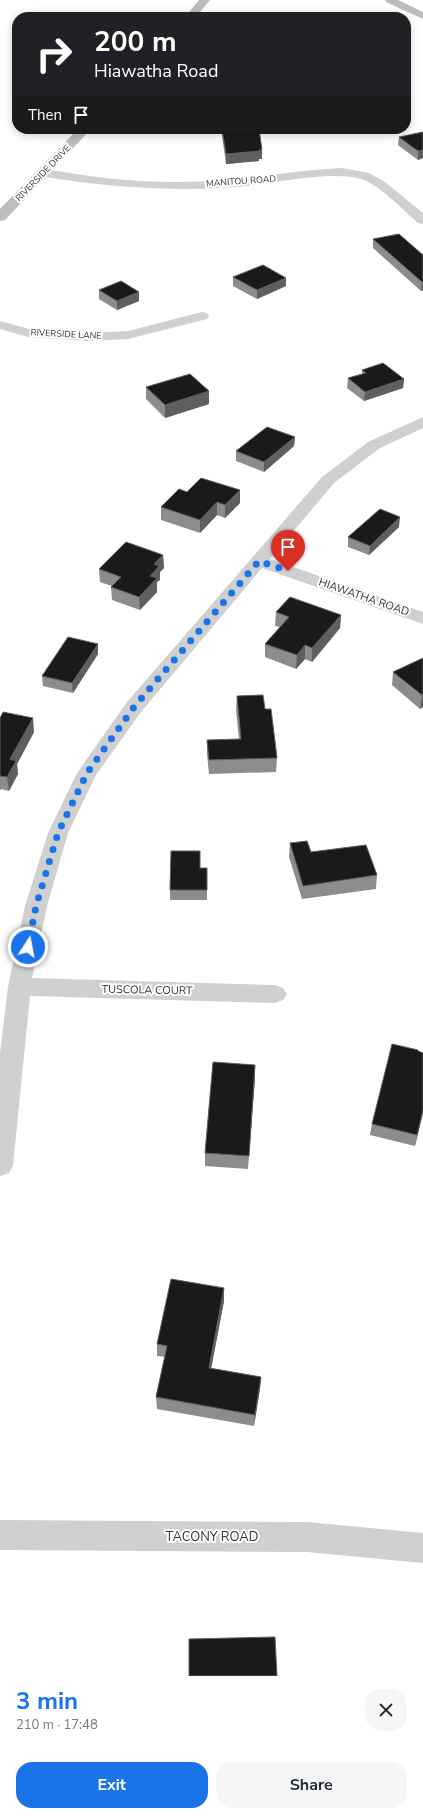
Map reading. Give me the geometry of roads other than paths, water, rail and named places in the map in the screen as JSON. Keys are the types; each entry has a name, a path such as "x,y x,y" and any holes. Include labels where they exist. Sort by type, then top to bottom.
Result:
{"street":[{"path":"194,12 205,0"},
{"path":"390,0 423,16"},
{"name":"RIVERSIDE DRIVE","path":"0,217 80,134"},
{"name":"MANITOU ROAD","path":"44,173 102,182 172,186 236,183 342,172 365,176 381,185 423,220"},
{"name":"RIVERSIDE LANE","path":"0,325 28,332 87,337 128,335 202,316"},
{"path":"0,1165 20,987 36,906 58,833 87,773 134,707 328,480 374,445 423,422"},
{"name":"HIAWATHA ROAD","path":"259,561 423,618"},
{"name":"TUSCOLA COURT","path":"20,987 275,994"},
{"name":"TACONY ROAD","path":"0,1535 307,1537 423,1548"}]}
